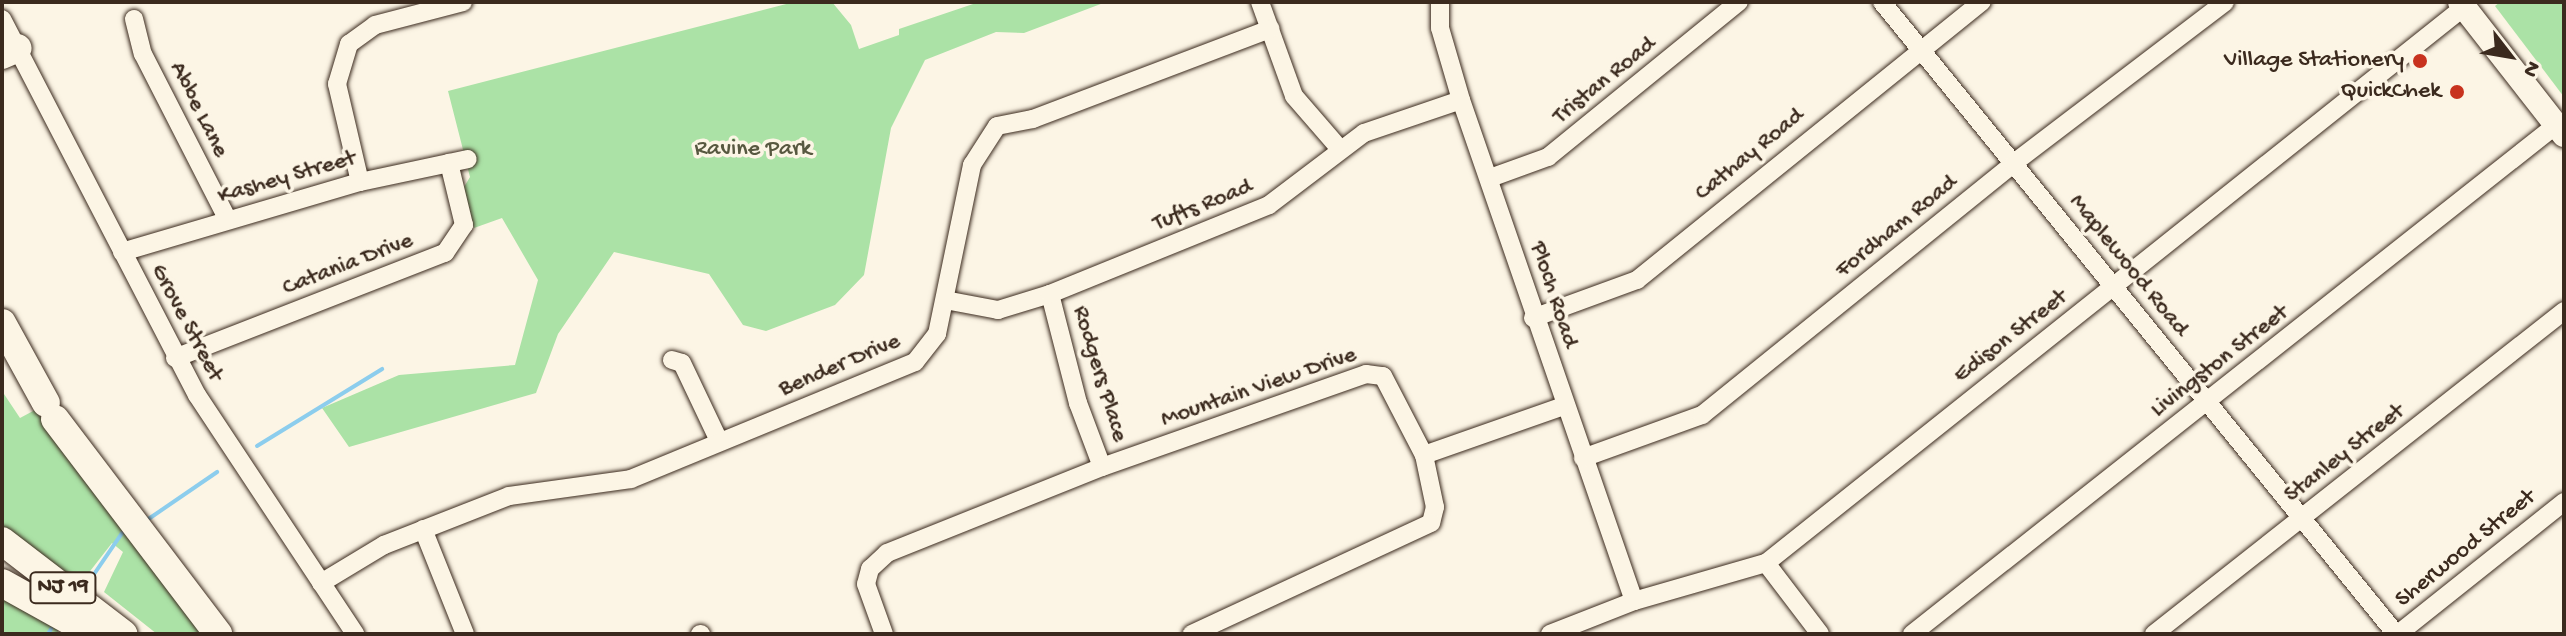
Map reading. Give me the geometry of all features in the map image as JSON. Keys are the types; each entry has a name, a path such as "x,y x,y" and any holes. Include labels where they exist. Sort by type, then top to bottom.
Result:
{"highway":[{"path":"2,298 4,325 50,411 218,634"},
{"name":"NJ 19","path":"2,541 123,634"},
{"name":"NJ 19","path":"2,564 94,634"},
{"path":"2,583 94,634"}],"main road":[{"path":"2462,5 2560,130"}],"street":[{"path":"360,182 337,84 349,44 375,25 463,2"},
{"path":"1260,2 1294,96 1339,148"},
{"name":"Ploch Road","path":"1440,2 1440,28 1461,100 1490,178 1533,318 1634,601"},
{"name":"Tristan Road","path":"1490,178 1548,157 1739,2"},
{"name":"Maplewood Road","path":"1882,2 2397,634"},
{"name":"Cathay Road","path":"1533,318 1637,280 1982,2"},
{"name":"Fordham Road","path":"1583,458 1702,415 2014,163 2225,2"},
{"name":"Edison Street","path":"1550,634 1634,601 1766,563 2462,5"},
{"name":"Grove Street","path":"2,19 10,51 122,252 175,358 355,634"},
{"name":"Abbe Lane","path":"134,19 143,54 228,220"},
{"name":"Bender Drive","path":"321,583 384,545 509,496 631,479 915,362 937,334 972,165 997,126 1033,119 1270,29"},
{"name":"Tufts Road","path":"945,300 998,310 1050,294 1269,205 1289,195 1339,148 1378,126 1461,100"},
{"name":"Livingston Street","path":"1912,634 2560,130"},
{"name":"Kashey Street","path":"122,252 360,182 468,159"},
{"name":"Catania Drive","path":"175,358 445,253 462,235 464,225 449,163"},
{"name":"Rodgers Place","path":"1050,294 1078,403 1102,467"},
{"name":"Stanley Street","path":"2154,634 2564,311"},
{"path":"672,360 682,363 719,441"},
{"name":"Mountain View Drive","path":"884,634 866,584 875,562 1102,467 1366,374 1383,376 1392,385 1424,455 1435,516 1425,529 1192,634"},
{"path":"1424,455 1564,406"},
{"name":"Sherwood Street","path":"2397,634 2564,502"},
{"path":"423,529 465,634"},
{"path":"1766,563 1820,634"}],"green space":[{"name":"Ravine Park","path":"794,2 832,2 851,25 859,49 899,35 899,29 979,2 1106,2 1024,33 996,32 925,60 891,128 864,275 835,305 766,331 743,325 709,274 614,252 558,334 536,393 349,447 322,408 399,375 515,365 538,280 502,218 474,228 464,187 470,177 448,91"},
{"path":"2500,2 2564,2 2564,97 2495,6"},
{"path":"2,391 20,418 35,410 210,634 157,634 104,592 123,552 112,543 80,584 2,529"},
{"path":"2,594 60,628 57,634 2,634"}],"waterway":[{"path":"257,446 382,369"},
{"path":"147,520 217,472"},
{"path":"86,586 122,533"},
{"path":"48,634 51,629"}],"place":[{"name":"Village Stationery","path":"2420,61"},
{"name":"QuickChek","path":"2457,92"}]}
